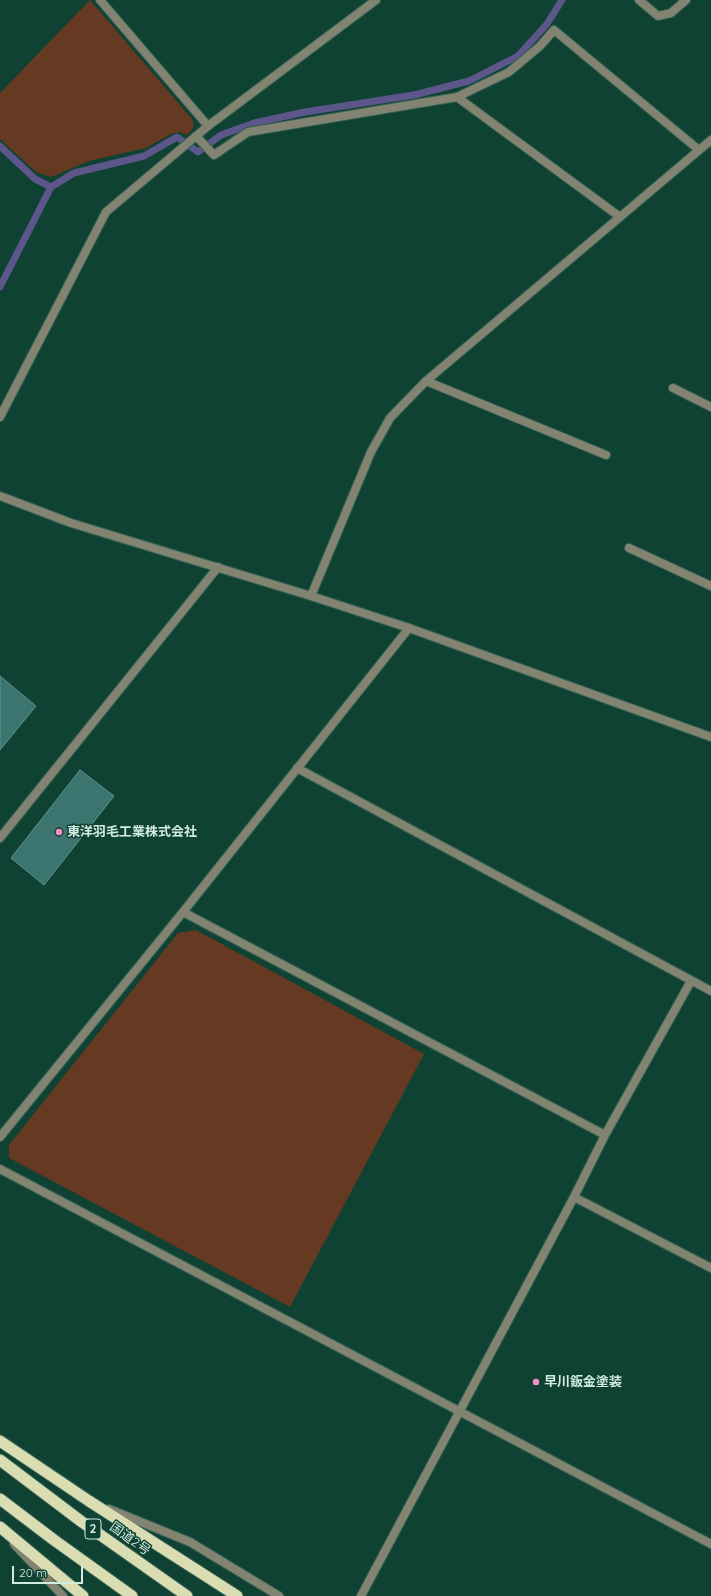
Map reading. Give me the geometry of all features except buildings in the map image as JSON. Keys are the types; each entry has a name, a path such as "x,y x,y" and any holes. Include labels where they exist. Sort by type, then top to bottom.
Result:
{"highway":[{"path":"0,1441 89,1501 237,1596"},
{"name":"国道2号","path":"0,1460 82,1522 187,1596"},
{"name":"2","path":"0,1499 132,1596"},
{"path":"0,1528 82,1596"}],"street":[{"path":"100,0 208,126"},
{"path":"0,417 106,212 208,126 376,0"},
{"path":"639,0 658,16 671,13 686,0"},
{"path":"196,136 214,155 248,132 457,96 508,72 540,46 554,30 699,150"},
{"path":"457,96 620,217"},
{"path":"311,596 371,452 390,418 426,380 711,140"},
{"path":"426,380 606,455"},
{"path":"673,388 711,407"},
{"path":"0,496 71,523 218,567 409,628 711,737"},
{"path":"629,548 711,586"},
{"path":"0,838 218,567"},
{"path":"0,1137 183,912 409,628"},
{"path":"297,768 711,991"},
{"path":"183,912 605,1135"},
{"path":"361,1596 574,1197 605,1135 691,981"},
{"path":"0,1169 711,1544"},
{"path":"574,1197 711,1268"},
{"path":"89,1501 190,1542 279,1596"},
{"path":"0,1528 63,1596"}],"shaded area":[{"path":"90,0 192,119 194,126 187,135 181,132 171,134 146,148 89,161 51,177 36,172 0,139 0,93"},
{"path":"196,930 424,1054 290,1307 9,1158 9,1145 178,933"}],"waterway":[{"path":"0,287 51,187 74,173 144,156 177,137 198,152 221,135 254,123 305,112 414,95 469,81 518,56 547,24 562,0"},
{"path":"0,146 35,179 51,187"}],"place":[{"name":"東洋羽毛工業株式会社","path":"59,832"},
{"name":"早川鈑金塗装","path":"536,1382"}]}
